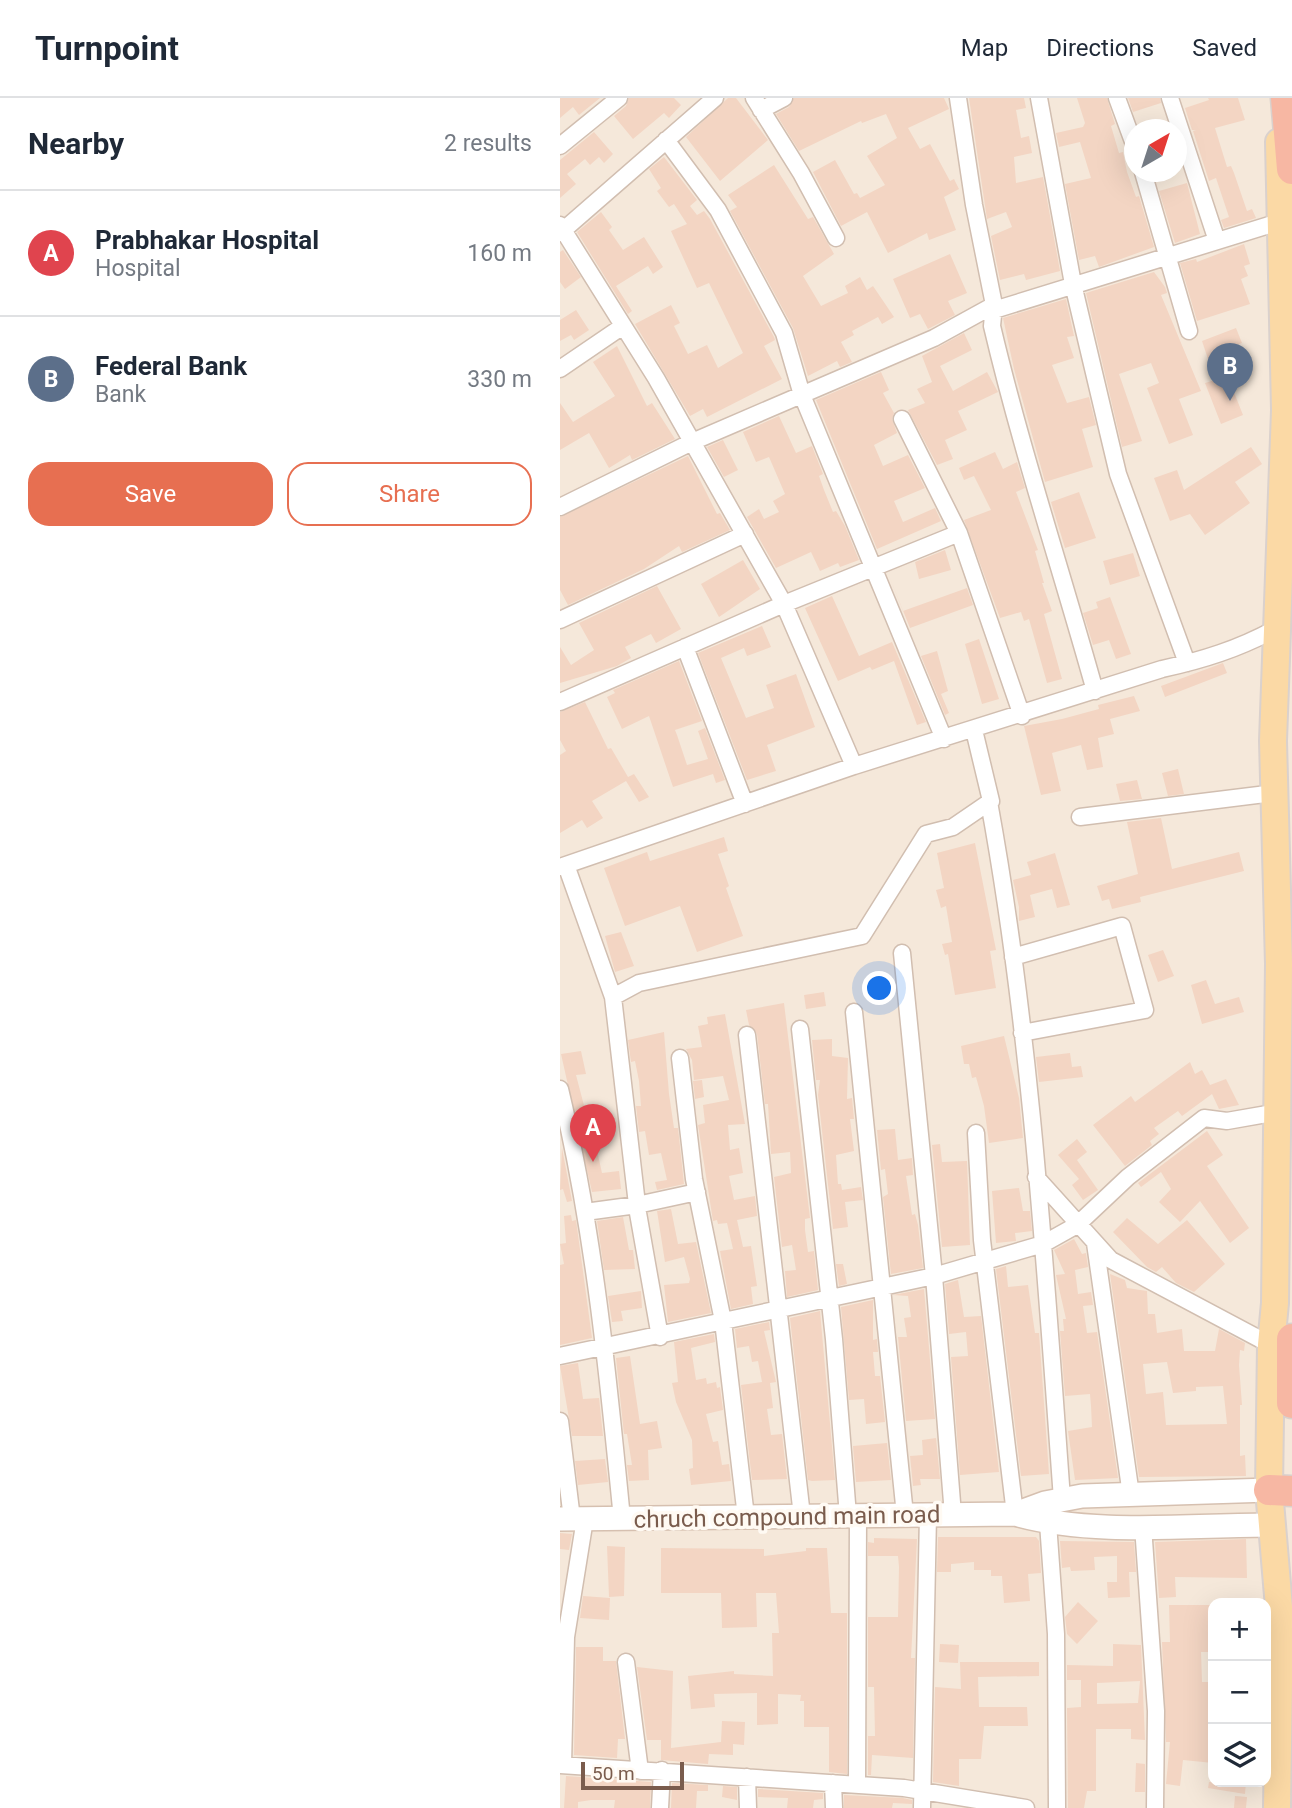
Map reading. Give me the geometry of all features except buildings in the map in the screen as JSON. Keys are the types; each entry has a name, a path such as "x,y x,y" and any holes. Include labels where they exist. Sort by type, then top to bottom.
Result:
{"highway":[{"path":"1286,98 1292,169"},
{"path":"1282,1342 1292,1403"}],"main road":[{"path":"1274,98 1280,149 1279,222 1285,410 1273,665 1279,964 1275,1303 1282,1342 1277,1808"},
{"path":"1014,1514 1062,1499 1281,1490"},
{"path":"1014,1514 1048,1523 1282,1526"},
{"name":"chruch compound main road","path":"572,1519 1014,1514"}],"street":[{"path":"560,146 620,98"},
{"path":"715,98 561,229 692,442 784,604 855,766"},
{"path":"784,98 758,104 801,173 836,238"},
{"path":"958,98 974,205 994,308 992,326 1023,453 1062,571 1094,691"},
{"path":"1039,98 1073,284 1118,474 1187,663"},
{"path":"1117,98 1125,119"},
{"path":"1170,98 1217,241"},
{"path":"666,140 718,210 784,333 802,395 875,566 944,739"},
{"path":"1146,182 1189,331"},
{"path":"560,507 692,442 934,338 994,308 1279,222"},
{"path":"560,369 623,326"},
{"path":"902,419 959,534 1021,716"},
{"path":"560,620 745,534"},
{"path":"560,702 784,604 959,534"},
{"path":"660,1337 637,1205 613,997 563,866 855,766 1239,649 1275,629"},
{"path":"685,647 746,804"},
{"path":"974,730 997,847 1013,957 1043,1244 1062,1499"},
{"path":"1080,817 1274,793"},
{"path":"613,997 639,983 862,936 926,834 953,827 989,802"},
{"path":"1013,957 1122,926 1144,1010 1021,1033"},
{"path":"902,953 934,1276 953,1515"},
{"path":"854,1012 881,1286 917,1515 922,1808"},
{"path":"800,1030 853,1516 857,1785"},
{"path":"747,1035 802,1516"},
{"path":"680,1058 697,1192 723,1321 746,1517"},
{"path":"560,1090 579,1168 606,1347 622,1518"},
{"path":"560,1356 660,1337 829,1296 934,1276 1043,1244 1077,1225 1128,1177 1204,1118 1227,1121 1278,1112"},
{"path":"976,1133 985,1262 1014,1514"},
{"path":"1036,1177 1111,1260 1282,1342"},
{"path":"585,1212 637,1205 697,1192"},
{"path":"1095,1243 1132,1495"},
{"path":"560,1421 572,1519 562,1765 662,1770 922,1791 1026,1808"},
{"path":"1048,1523 1056,1634 1057,1808"},
{"path":"1143,1525 1156,1711 1155,1808"},
{"path":"626,1662 640,1771"},
{"path":"660,1808 662,1770"},
{"path":"747,1777 748,1808"},
{"path":"833,1783 834,1808"}],"shaded area":[{"path":"560,98 1292,98 1292,1808 560,1808"}],"place":[{"name":"Federal Bank","path":"1230,401"},
{"name":"Prabhakar Hospital","path":"593,1162"}]}
